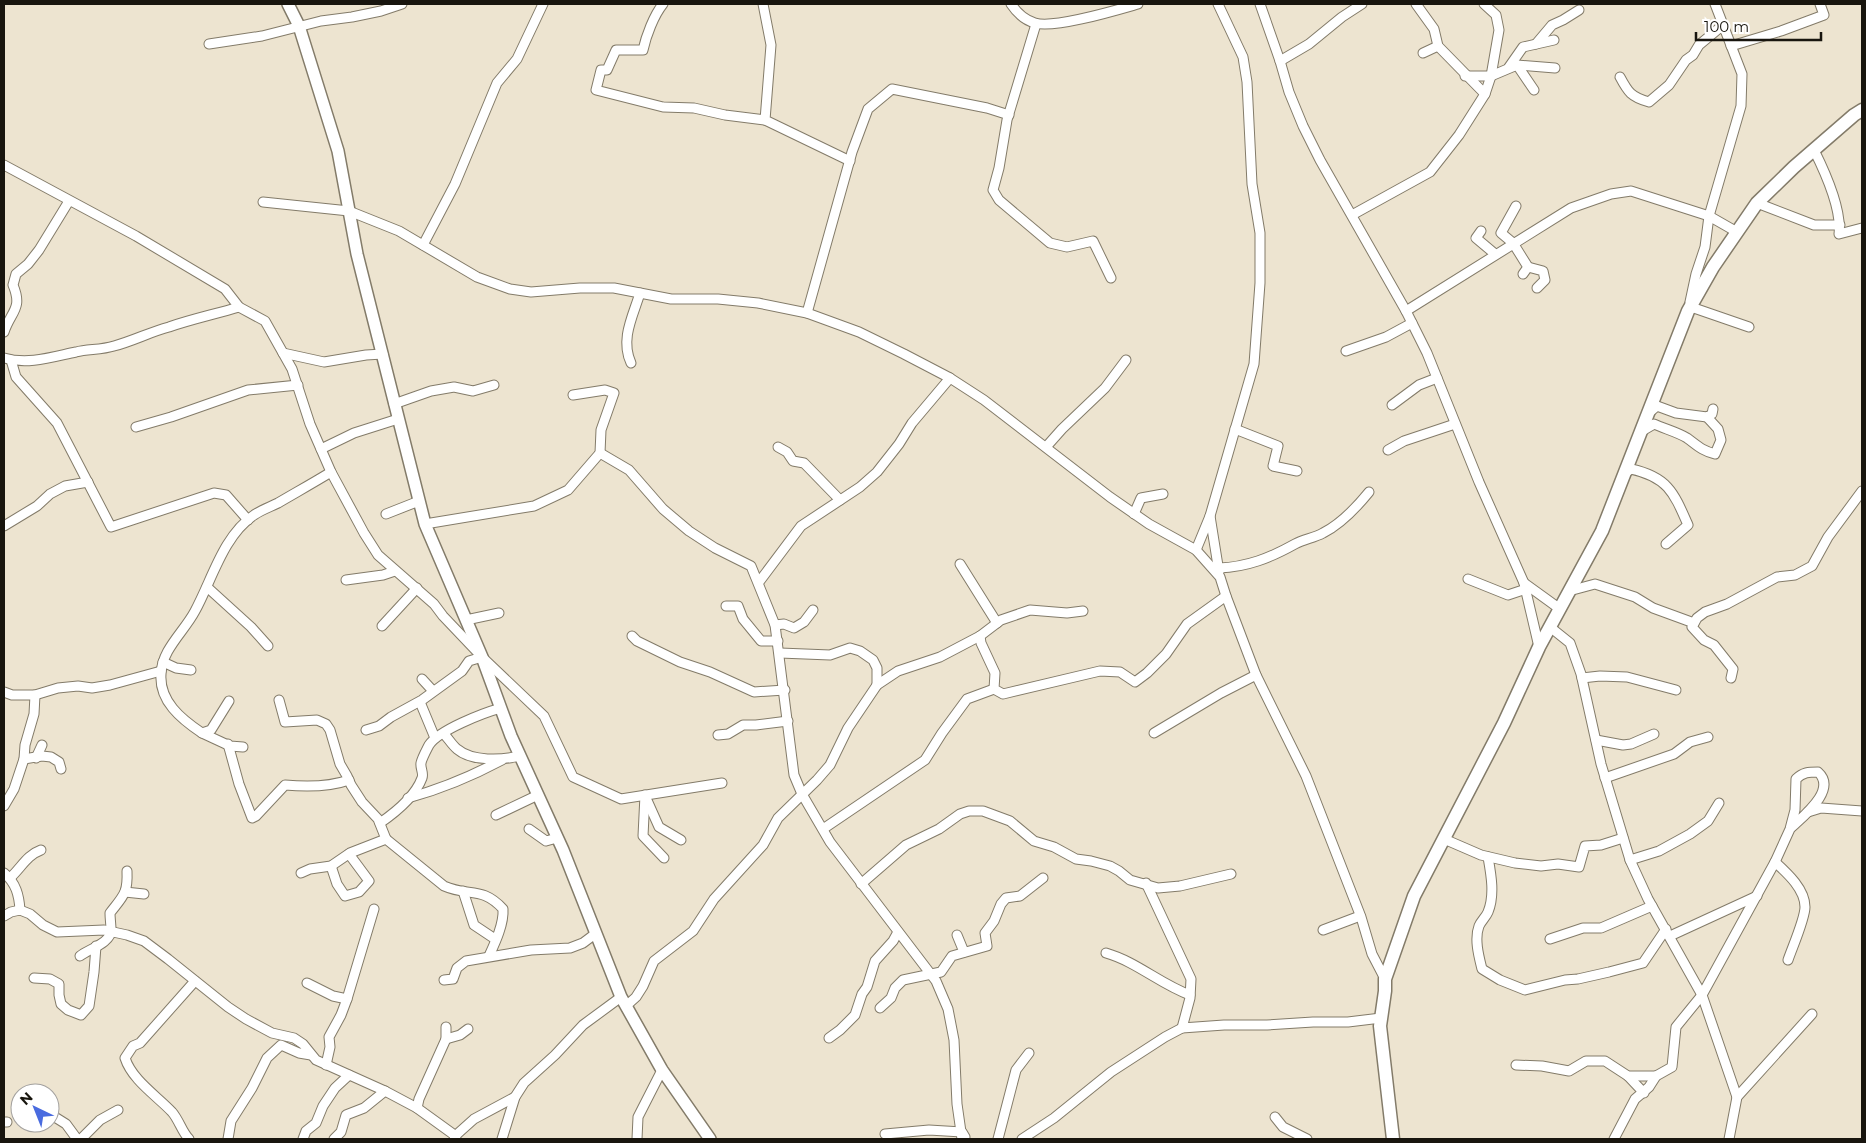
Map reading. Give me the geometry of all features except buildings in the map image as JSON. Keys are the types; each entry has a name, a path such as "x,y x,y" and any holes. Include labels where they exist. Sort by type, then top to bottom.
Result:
{"main road":[{"path":"1393,1139 1380,1026 1385,980 1414,896 1504,723 1539,647 1602,531 1690,309 1713,267 1757,203 1814,150 1862,110"}],"street":[{"path":"288,4 299,26 338,151 363,278 425,524 482,657 520,756 557,838 624,1002 662,1070 710,1139"},
{"path":"209,44 262,36 321,21 381,11 402,4"},
{"path":"423,245 456,184 497,83 517,59 543,4"},
{"path":"663,4 656,13 643,50 616,50 607,70 601,70 596,90 664,107 694,108 725,115 765,120 850,161"},
{"path":"763,4 771,46 765,120"},
{"path":"1011,4 1021,16 1036,24 1102,14 1138,4"},
{"path":"1196,550 1210,516 1254,364 1260,283 1260,233 1252,184 1247,82 1243,57 1218,4"},
{"path":"1260,4 1289,92 1303,126 1320,160 1412,322 1437,378 1479,482 1525,586 1539,647"},
{"path":"1280,61 1308,44 1362,4"},
{"path":"1416,4 1434,29 1438,46 1485,94"},
{"path":"1484,4 1496,14"},
{"path":"1352,215 1430,172 1459,135 1485,94 1492,76 1499,30 1496,14 1497,4"},
{"path":"1715,4 1742,74 1741,106 1709,216 1705,247 1696,274 1690,309 1749,327"},
{"path":"1731,46 1781,32 1824,15 1820,4"},
{"path":"1536,44 1552,25 1579,10"},
{"path":"1036,24 1009,115 993,190 998,200 1050,243 1067,247 1092,241 1111,278"},
{"path":"1620,77 1629,93 1649,102 1670,85 1686,60 1693,55 1699,45 1723,25"},
{"path":"1513,66 1524,47 1554,40"},
{"path":"1423,53 1438,46"},
{"path":"1466,76 1492,76 1513,66 1555,68"},
{"path":"1513,66 1534,90"},
{"path":"807,313 850,161 868,109 892,89 986,108 1009,115"},
{"path":"1814,150 1828,177 1840,225 1839,234 1862,228"},
{"path":"4,165 136,236 217,284 225,290 239,307 265,321 292,369 310,424 331,472 373,548 395,571 417,588 482,657 544,716 573,777 621,799 722,783"},
{"path":"1406,311 1571,208 1612,194 1631,191 1709,216 1737,232"},
{"path":"4,332 17,307 18,296 13,285 16,274 28,264 69,201"},
{"path":"263,202 349,211 398,231 477,277 510,290 531,292 580,288 614,288 671,299 718,298 807,313 859,332 950,378 984,400 1134,514 1196,550 1220,573"},
{"path":"1757,203 1814,225 1840,225"},
{"path":"1516,206 1501,233 1513,243 1526,270 1543,271 1546,280 1537,288"},
{"path":"1481,231 1476,238 1495,254"},
{"path":"631,363 627,354 629,320 633,315 640,293"},
{"path":"239,307 169,327 100,350 77,351 61,356 35,360 7,359 16,377 57,423 111,527 214,493 226,495 248,520"},
{"path":"1346,351 1386,337 1412,322"},
{"path":"283,353 324,362 383,354"},
{"path":"1046,447 1062,429 1106,388 1126,360"},
{"path":"759,582 801,526 860,487 877,472 899,444 912,423 950,378"},
{"path":"1392,405 1420,385 1437,378"},
{"path":"136,427 248,390 298,385"},
{"path":"394,404 431,391 454,387 473,391 494,386"},
{"path":"425,524 527,507 554,498 568,490 600,453 602,430 614,393 605,390 573,395"},
{"path":"1642,431 1654,424 1687,438 1701,450 1715,454 1721,440 1710,413 1676,414 1657,406 1651,411"},
{"path":"321,449 354,433 398,419"},
{"path":"1388,450 1404,441 1455,424"},
{"path":"1235,429 1278,446 1273,466 1297,471"},
{"path":"778,447 787,452 793,461 804,463 840,500"},
{"path":"600,453 629,470 663,509 690,531 715,548 751,566 775,625 785,690 794,775 802,794 830,842 936,981 948,1009 954,1040 958,1104 964,1137"},
{"path":"1625,474 1631,468 1644,472 1670,488 1678,501 1688,525 1666,544"},
{"path":"243,746 228,744 202,733 168,705 162,688 162,666 170,646 195,611 226,547 241,526 254,515 331,472"},
{"path":"4,526 37,506 50,494 65,486 88,482"},
{"path":"1731,678 1733,670 1714,645 1704,640 1692,626 1697,618 1705,612 1727,604 1777,577 1795,575 1812,566 1828,538 1862,491"},
{"path":"1220,573 1264,560 1297,543 1325,533 1346,517 1369,492"},
{"path":"1134,514 1141,498 1163,494"},
{"path":"386,514 419,501"},
{"path":"1210,516 1226,596 1256,675 1306,776 1360,916 1372,954 1385,980"},
{"path":"960,564 997,624"},
{"path":"346,580 383,575 395,571"},
{"path":"1468,579 1508,595 1525,586"},
{"path":"1569,591 1594,584 1635,597 1653,608 1694,623"},
{"path":"1525,586 1560,609"},
{"path":"207,587 251,627 268,646"},
{"path":"382,626 417,588"},
{"path":"823,829 925,760 967,699 994,689 1003,694 1100,671 1120,672 1135,682 1166,654 1187,624 1226,596"},
{"path":"726,606 738,606 743,619 761,641 778,641"},
{"path":"775,625 784,624 794,628 804,622 813,610"},
{"path":"502,1139 515,1097 524,1083 555,1055 583,1025 636,996 643,986 654,961 694,931 714,899 763,846 778,818 830,765 848,728 877,685 898,671 940,656 980,636 1001,620 1030,610 1067,613 1083,611"},
{"path":"466,620 499,613"},
{"path":"1550,626 1570,643 1582,678 1605,778 1630,860 1652,906 1702,995 1737,1097 1729,1139"},
{"path":"632,636 636,641 680,662 710,672 754,692 785,690"},
{"path":"980,636 981,643 995,673 994,689"},
{"path":"780,653 830,655 850,648 860,651 873,660 877,668 877,685"},
{"path":"366,730 378,726 420,702 433,691 448,683 462,671 469,661 482,657"},
{"path":"4,692 12,695 35,695 58,688 78,686 92,688 110,685 162,666 191,670"},
{"path":"1154,732 1256,675"},
{"path":"1582,678 1600,676 1627,677 1676,690"},
{"path":"422,679 433,691"},
{"path":"5,802 14,789 24,759 25,745 34,714 35,695"},
{"path":"279,700 285,722 317,720 326,724 330,730 340,764 356,794 380,823 386,839 444,886 453,890 475,892 492,898 503,909 504,917 489,956"},
{"path":"202,733 211,730 228,701"},
{"path":"420,702 435,738"},
{"path":"380,823 392,815 408,798 423,776 421,762 428,746 435,738 469,720 501,708"},
{"path":"718,735 728,734 743,725 788,721"},
{"path":"444,734 458,750 469,755 502,760"},
{"path":"1596,740 1613,744 1631,744 1654,734"},
{"path":"1605,778 1674,754 1690,742 1708,737"},
{"path":"228,744 239,784 252,818 285,785 338,784 349,780"},
{"path":"36,758 42,745"},
{"path":"408,798 435,790 502,760 520,756"},
{"path":"24,759 51,757 59,762 61,769"},
{"path":"1614,1139 1635,1099 1644,1093 1656,1076 1672,1067 1676,1026 1702,995 1757,896 1790,829 1795,810 1796,779 1808,772 1818,772 1823,776 1825,782 1821,798 1790,829"},
{"path":"496,815 538,795"},
{"path":"645,795 659,827 681,840"},
{"path":"645,795 643,836 664,858"},
{"path":"1630,860 1660,851 1690,834 1708,821 1719,803"},
{"path":"1807,812 1821,808 1862,811"},
{"path":"861,884 906,845 939,829 960,814 969,811 983,811 1010,821 1034,841 1054,847 1076,859 1110,866 1130,880 1146,883 1158,888 1180,886 1231,874"},
{"path":"529,829 546,841 557,838"},
{"path":"1444,839 1488,857 1540,866 1558,864 1579,867 1585,846 1601,845 1624,838"},
{"path":"301,873 310,869 332,866 349,854 386,839"},
{"path":"20,910 19,896 7,876 19,870 33,853 42,850"},
{"path":"332,866 337,884 345,896 359,892 368,881 349,854"},
{"path":"1488,857 1492,881 1488,912 1479,926 1478,955 1482,969 1500,980 1525,990 1643,963 1668,933 1757,896"},
{"path":"1775,862 1793,881 1802,896 1805,908 1788,960"},
{"path":"80,956 105,941 111,932 110,913 128,885 127,871"},
{"path":"880,1008 891,998 895,988 903,980 941,972 952,956 987,946 985,933 994,921 1000,904 1006,898 1020,896 1043,878"},
{"path":"1146,883 1191,979 1190,995 1182,1028"},
{"path":"463,891 474,925 495,939"},
{"path":"125,892 144,894"},
{"path":"1550,938 1583,928 1601,928 1652,906"},
{"path":"326,1065 330,1047 329,1037 347,999 374,909"},
{"path":"4,916 20,910 30,914 43,925 57,932 111,932 144,941 228,1007 253,1023 272,1033 294,1038 303,1044 311,1055 326,1065 385,1091 417,1108 455,1138 474,1119 515,1097"},
{"path":"1323,930 1360,916"},
{"path":"829,1038 855,1015 862,994 867,987 875,961 893,941 898,932"},
{"path":"444,980 452,979 457,968 466,961 531,950 570,948 583,943 595,934"},
{"path":"958,935 964,952"},
{"path":"34,978 50,979 60,984 60,1004 68,1010 81,1015 90,1006 96,946"},
{"path":"1106,953 1136,964 1167,982 1175,989 1190,995"},
{"path":"189,1139 171,1111 150,1093 128,1067 125,1058 133,1046 140,1043 195,981"},
{"path":"307,983 333,996 347,999"},
{"path":"1737,1097 1812,1014"},
{"path":"1022,1139 1054,1118 1111,1072 1182,1028 1348,1022 1381,1018"},
{"path":"417,1108 419,1099 446,1039 446,1027"},
{"path":"446,1039 460,1035 468,1029"},
{"path":"228,1139 231,1121 252,1088 267,1058 281,1045 299,1053 311,1055"},
{"path":"998,1139 1016,1070 1029,1053"},
{"path":"1516,1065 1542,1066 1569,1071 1586,1061 1606,1061 1628,1076 1644,1093"},
{"path":"637,1139 638,1117 662,1070"},
{"path":"302,1139 306,1131 316,1123 323,1106 335,1088 350,1076"},
{"path":"1628,1076 1656,1076"},
{"path":"334,1139 341,1132 346,1115 364,1108 385,1091"},
{"path":"81,1139 100,1120 118,1110"},
{"path":"1276,1118 1283,1127 1307,1139"},
{"path":"60,1120 66,1124 77,1139"},
{"path":"885,1134 929,1130 964,1137"},
{"path":"954,1139 964,1137"}]}
